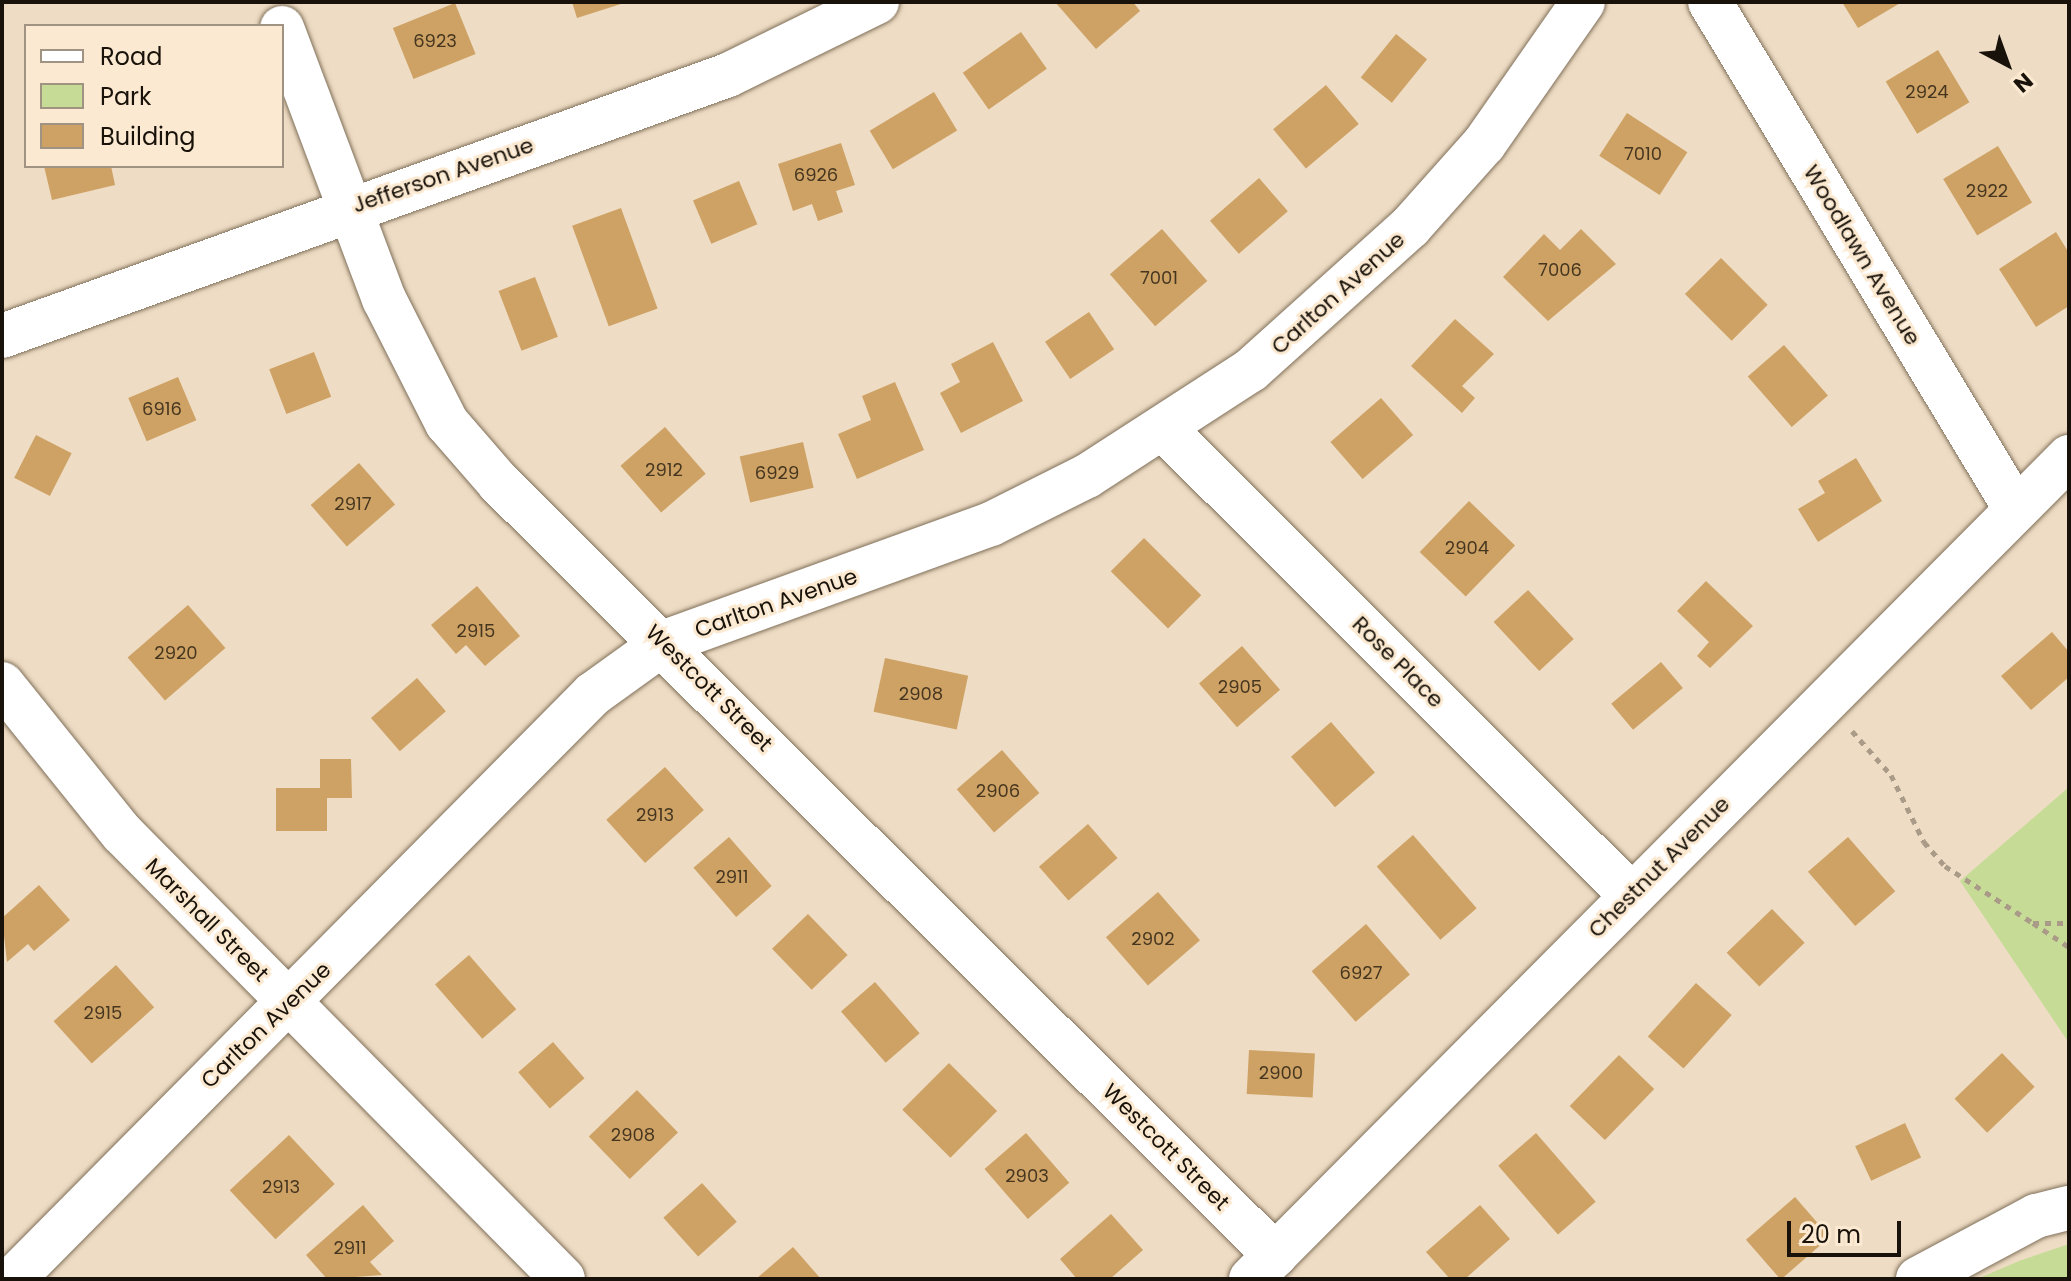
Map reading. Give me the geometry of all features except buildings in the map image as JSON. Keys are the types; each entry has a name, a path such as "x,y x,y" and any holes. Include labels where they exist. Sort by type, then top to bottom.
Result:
{"street":[{"name":"Westcott Street","path":"272,2 281,24"},
{"name":"Jefferson Avenue","path":"2,336 728,75 877,2"},
{"name":"Carlton Avenue","path":"13,1279 593,694 665,642 991,524 1164,429 1333,303 1410,227 1484,144 1583,2"},
{"name":"Woodlawn Avenue","path":"1710,2 2015,508"},
{"name":"Westcott Street","path":"284,32 349,209 421,381 447,423 499,483 665,642 1263,1267"},
{"name":"Rose Place","path":"1164,429 1631,895"},
{"name":"Chestnut Avenue","path":"1263,1267 2069,457"},
{"name":"Marshall Street","path":"2,684 72,778 289,1003 563,1279"},
{"path":"1918,1279 2036,1216 2069,1208"}],"path":[{"path":"1826,702 1891,775 1924,842 1945,866 2069,947"},
{"path":"2033,923 2069,923"}],"green space":[{"path":"2069,787 2069,1043 1960,881"},
{"path":"2069,1244 2069,1279 1977,1279 2019,1261"}]}
